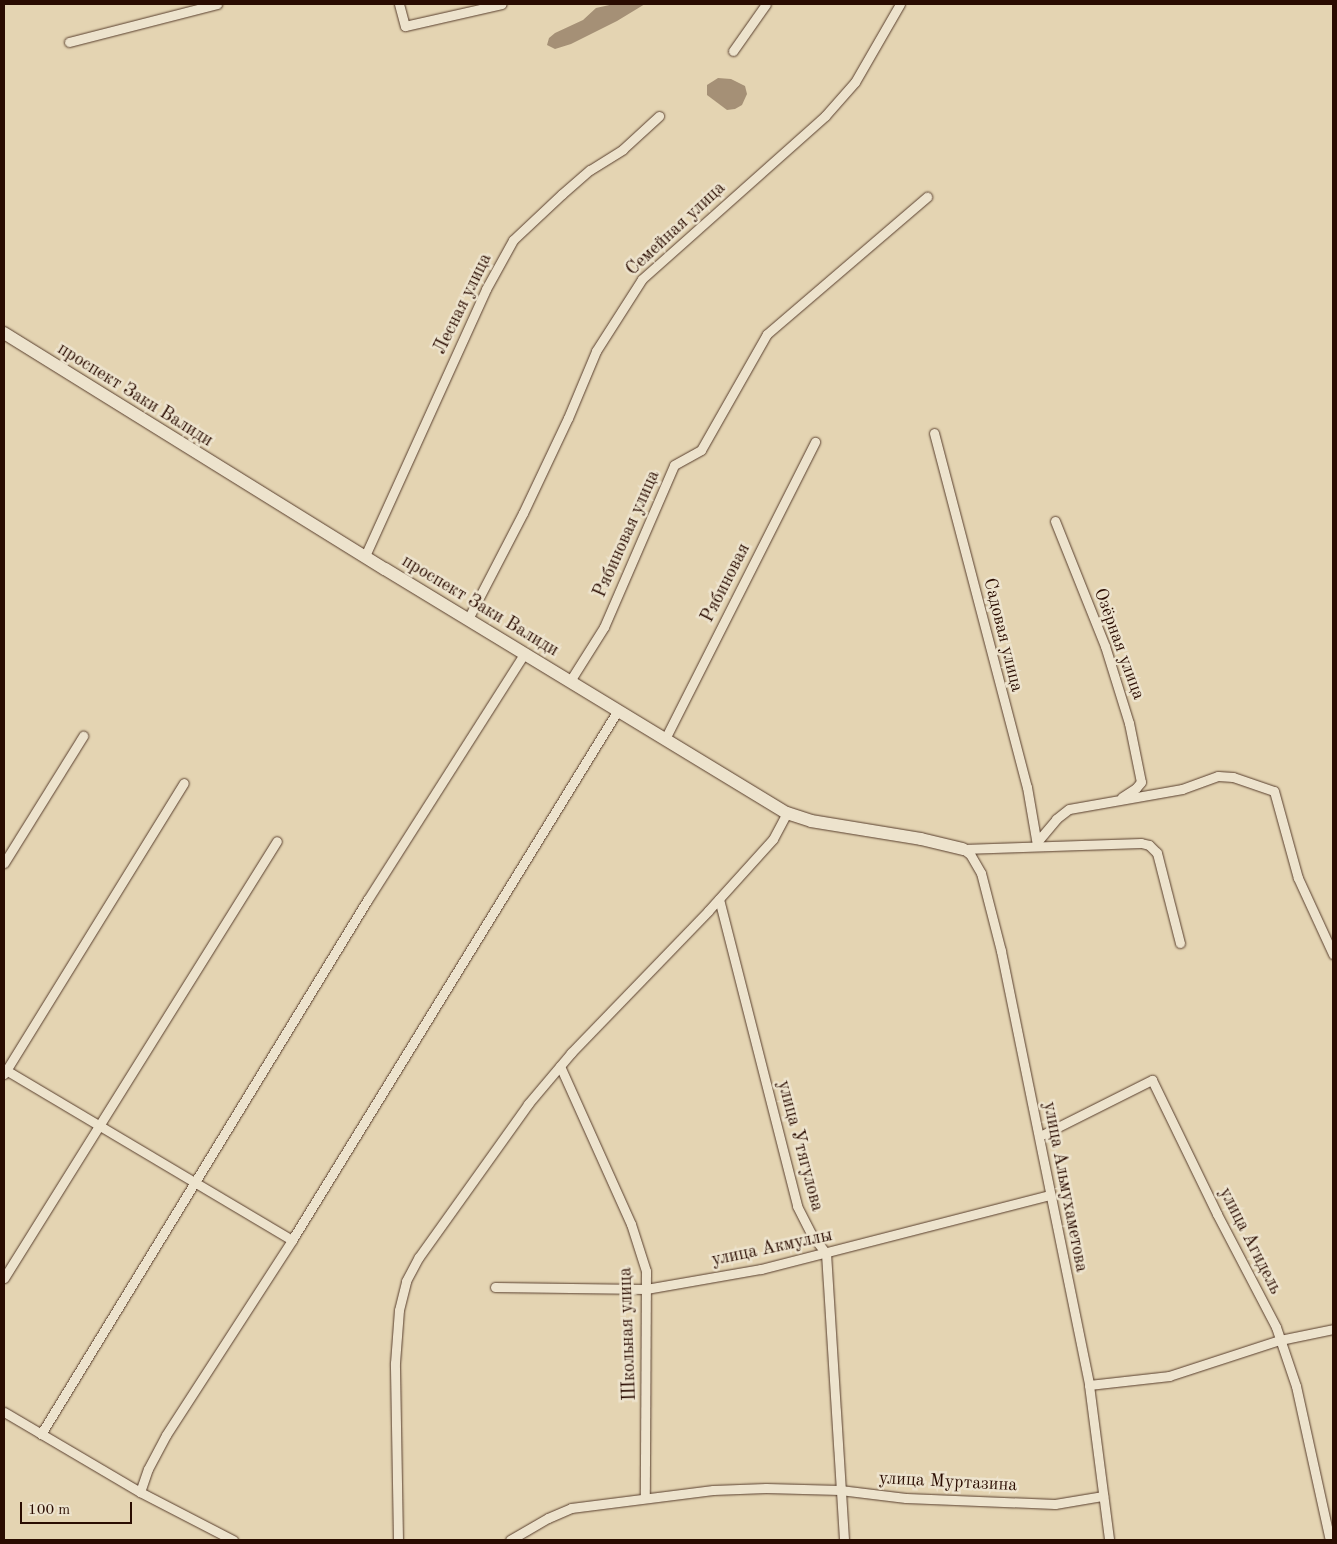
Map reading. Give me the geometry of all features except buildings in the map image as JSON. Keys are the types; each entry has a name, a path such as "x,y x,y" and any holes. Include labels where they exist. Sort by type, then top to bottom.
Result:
{"street":[{"path":"69,42 218,4"},
{"path":"399,4 405,26 502,4"},
{"path":"733,50 766,4"},
{"name":"Семейная улица","path":"468,619 527,504 568,418 596,351 639,283 825,116 855,82 900,4"},
{"name":"Лесная улица","path":"365,556 486,290 513,240 576,182 623,149 659,116"},
{"name":"Рябиновая улица","path":"570,681 604,627 674,465 701,450 768,334 927,196"},
{"name":"проспект Заки Валиди","path":"4,333 787,813 811,821 921,839 963,849"},
{"name":"Садовая улица","path":"934,433 1027,787 1037,844"},
{"name":"Рябиновая","path":"665,739 815,442"},
{"name":"Озёрная улица","path":"1055,521 1117,678 1129,723 1140,782 1136,788 1118,800"},
{"path":"41,1434 368,899 525,653"},
{"path":"140,1492 166,1434 292,1240 618,710"},
{"path":"4,863 83,736"},
{"path":"1037,844 1056,819 1069,809 1182,790 1211,778 1226,776 1274,791 1298,878 1333,954"},
{"path":"184,783 5,1071 100,1125 292,1240"},
{"path":"398,1540 394,1363 399,1310 406,1281 419,1257 528,1104 560,1066 720,899 773,840 787,813"},
{"path":"4,1278 277,841"},
{"path":"963,849 1037,844 1142,843 1149,845 1157,853 1180,943"},
{"name":"улица Альмухаметова","path":"963,849 976,861 986,890 1002,951 1049,1195 1089,1385 1108,1540"},
{"name":"улица Утягулова","path":"720,899 797,1206 811,1234 826,1253"},
{"name":"Школьная улица","path":"560,1066 631,1224 646,1271 645,1498"},
{"name":"улица Агидель","path":"1044,1134 1152,1080 1280,1340 1296,1386 1330,1540"},
{"name":"улица Акмуллы","path":"495,1287 646,1289 761,1269 1049,1195"},
{"path":"826,1253 844,1540"},
{"path":"1089,1385 1169,1376 1280,1340 1333,1329"},
{"path":"4,1412 140,1492 233,1540"},
{"path":"510,1540 548,1518 571,1508 713,1490 766,1488 840,1490"},
{"name":"улица Муртазина","path":"840,1490 906,1498 1055,1504 1103,1496"}],"shaded area":[{"path":"614,4 645,4 617,21 571,44 555,49 547,45 549,38 555,33 583,20 596,8"},
{"path":"718,78 731,79 745,86 747,94 742,105 735,109 727,110 707,95 707,85"}]}
